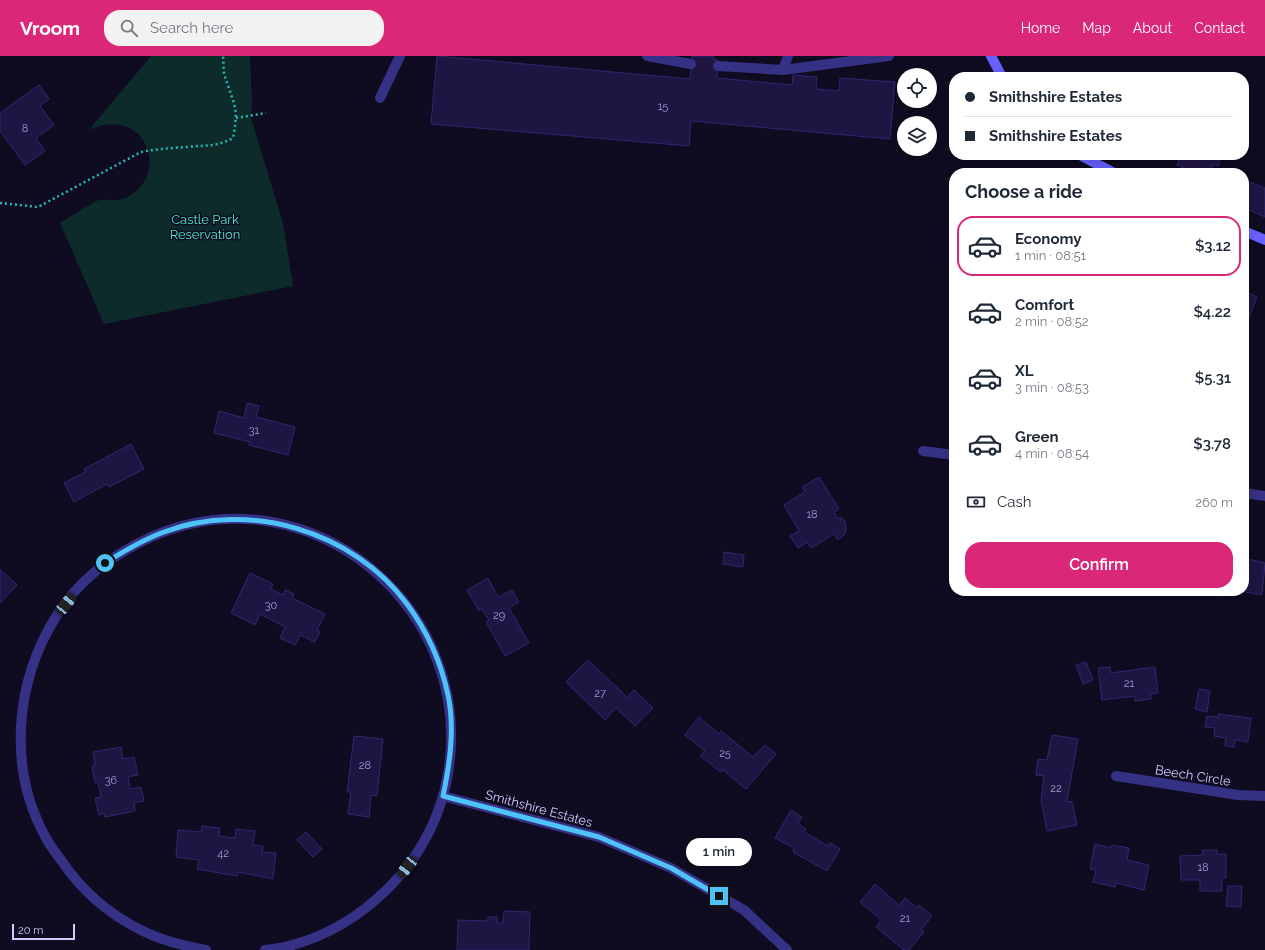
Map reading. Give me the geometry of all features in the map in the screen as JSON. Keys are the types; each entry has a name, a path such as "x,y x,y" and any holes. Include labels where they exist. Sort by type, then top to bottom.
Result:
{"main road":[{"path":"990,56 999,72"},
{"path":"1089,160 1105,168"},
{"path":"1249,233 1265,240"}],"street":[{"path":"380,98 400,56"},
{"path":"647,56 691,64"},
{"path":"783,70 788,56"},
{"path":"718,66 783,70 841,59 889,56"},
{"path":"923,451 949,454"},
{"path":"1249,494 1265,496"},
{"path":"206,950 175,944 143,931 114,914 87,893 69,872 46,839 32,807 24,774 20,740 22,706 29,673 42,641 59,612 80,586 111,560 133,545 164,532 197,523 230,519 264,521 297,528 329,540 358,558 384,579 407,604 425,632 439,663 448,696 452,729 450,763 443,796 431,828 414,858 393,884 368,907 340,926 308,940 276,949 265,950"},
{"name":"Beech Circle","path":"1116,776 1238,795 1265,796"},
{"name":"Smithshire Estates","path":"443,796 599,837 671,868 744,910 787,950"}],"path":[{"path":"0,203 38,207 141,152 158,149 212,146 233,138 236,118 234,103 224,74 223,56"},
{"path":"236,118 266,113"}],"green space":[{"name":"Castle Park Reservation","path":"151,56 250,56 252,102 251,118 283,223 293,286 104,324 60,223 96,201 119,200 126,198 140,187 148,174 150,160 146,146 138,134 125,126 109,125 89,130"}],"building":[{"path":"437,56 690,79 692,56 714,56 714,60 718,60 717,78 792,85 793,75 817,77 816,89 839,91 840,78 895,82 890,139 691,121 689,146 431,124"},
{"path":"39,85 49,99 40,106 54,125 36,138 45,151 25,165 0,131 0,113"},
{"path":"1179,160 1220,160 1218,166 1213,164 1211,168 1184,168 1177,165"},
{"path":"1249,182 1265,188 1265,217 1249,210"},
{"path":"1249,293 1257,297 1249,317"},
{"path":"247,403 259,406 256,417 295,427 288,455 249,445 250,442 214,433 219,411 244,418"},
{"path":"131,444 144,469 109,487 107,484 74,502 64,483 85,472 84,469"},
{"path":"819,477 839,509 834,512 837,519 840,517 845,521 845,534 838,540 834,534 811,548 807,542 798,548 790,536 799,531 784,505 805,492 802,487"},
{"path":"724,552 744,555 743,567 723,564"},
{"path":"1249,559 1265,563 1262,595 1249,593"},
{"path":"0,569 17,585 0,603"},
{"path":"250,573 273,584 271,589 283,595 285,590 294,594 292,598 325,614 317,630 320,632 315,642 300,635 295,645 280,638 285,627 260,614 255,625 231,613"},
{"path":"488,578 498,597 512,590 519,602 509,608 529,643 505,656 486,622 489,620 482,609 479,611 467,590"},
{"path":"588,660 627,697 634,690 653,708 635,726 616,708 605,720 566,682"},
{"path":"1086,662 1093,680 1083,684 1076,665"},
{"path":"1110,667 1111,673 1155,667 1158,693 1151,694 1151,699 1135,701 1135,696 1102,700 1098,668"},
{"path":"1199,689 1210,691 1207,712 1195,709"},
{"path":"1218,714 1251,718 1248,742 1235,740 1234,747 1225,746 1226,738 1214,736 1215,728 1205,727 1207,716 1218,717"},
{"path":"699,717 719,734 721,731 753,757 765,745 776,754 746,789 723,770 721,772 700,756 705,751 685,735"},
{"path":"1052,735 1078,739 1067,801 1072,802 1077,825 1047,831 1041,800 1044,776 1036,775 1038,759 1047,760"},
{"path":"354,736 383,739 377,796 371,795 369,817 348,814 351,792 347,792"},
{"path":"121,747 123,759 134,757 138,775 128,777 130,789 141,787 144,801 134,803 135,811 105,817 104,813 99,815 95,798 101,797 98,782 95,783 92,766 95,766 93,752"},
{"path":"791,810 802,817 798,824 806,829 804,832 828,846 830,843 840,849 827,871 793,852 794,848 775,838"},
{"path":"202,826 220,828 219,836 235,838 236,829 255,831 253,845 263,846 262,852 276,853 273,879 238,872 237,876 197,869 199,860 176,857 178,830 201,832"},
{"path":"306,832 322,849 313,857 297,840"},
{"path":"1095,844 1111,848 1112,845 1129,848 1127,860 1149,865 1144,890 1116,883 1115,887 1093,882 1096,870 1090,869"},
{"path":"1202,850 1217,850 1217,854 1226,854 1226,878 1222,879 1222,891 1200,891 1200,880 1181,880 1180,856 1203,855"},
{"path":"875,884 899,905 905,898 917,908 919,905 932,916 921,930 924,932 909,950 904,950 876,927 881,920 860,902"},
{"path":"1228,886 1242,886 1241,907 1226,906"},
{"path":"504,911 530,912 529,950 457,950 458,920 488,921 488,917 497,917 497,923 503,923"}],"route":[{"path":"105,563 133,545 164,532 197,523 230,519 264,521 297,528 329,540 358,558 384,579 407,604 425,632 439,663 448,696 452,729 450,763 443,796 599,837 671,868 719,896"}]}
